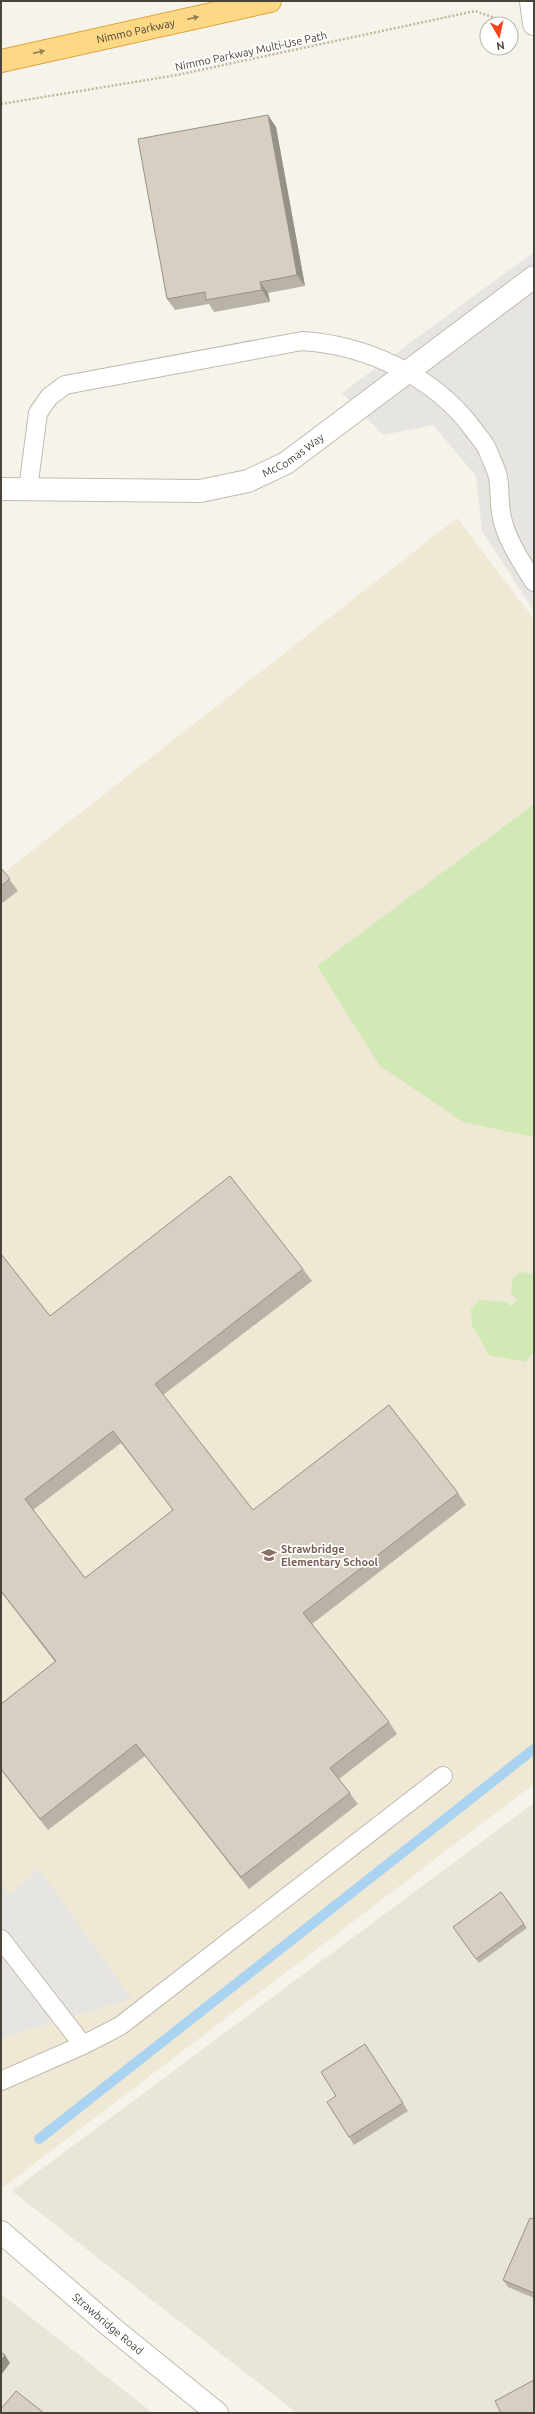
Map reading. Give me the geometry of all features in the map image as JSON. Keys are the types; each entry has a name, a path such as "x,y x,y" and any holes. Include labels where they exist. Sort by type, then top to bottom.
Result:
{"highway":[{"name":"Nimmo Parkway","path":"1,61 270,1"}],"street":[{"path":"531,1 534,24"},
{"name":"McComas Way","path":"1,489 200,491 248,481 286,463 409,373 534,277"},
{"name":"Strawbridge Road","path":"1,2232 110,2327 217,2413"}],"lane":[{"path":"28,489 38,414 49,396 65,385 302,341 328,343 357,351 409,373 448,400 460,412 487,449 498,477 501,515 516,554 534,582"},
{"path":"1,2081 83,2045 120,2026 443,1776"},
{"path":"1,1939 83,2045"}],"path":[{"name":"Nimmo Parkway Multi-Use Path","path":"1,104 177,75 475,11 489,16"}],"shaded area":[{"path":"534,252 534,611 482,531 476,476 433,425 383,435 342,393"},
{"path":"457,518 534,619 534,1784 1,2189 1,875"},
{"path":"534,1803 534,2413 297,2413 12,2191"},
{"path":"39,1869 132,1999 1,2038 1,1883 10,1894"},
{"path":"1,2294 153,2413 1,2413"}],"green space":[{"path":"534,804 534,1137 463,1122 380,1066 317,966"},
{"path":"520,1272 534,1274 534,1352 525,1362 489,1355 472,1325 471,1309 479,1300 507,1302 511,1306 517,1301 511,1292 513,1278"}],"building":[{"path":"268,115 297,275 260,282 262,290 206,300 205,292 167,299 138,139"},
{"path":"1,868 10,879 1,886"},
{"name":"Strawbridge Elementary School","path":"230,1176 303,1269 155,1384 253,1510 389,1405 458,1493 303,1613 389,1722 330,1768 350,1793 241,1877 136,1744 40,1819 1,1769 1,1704 56,1661 1,1591 1,1254 50,1316","holes":["113,1431 173,1510 85,1578 25,1499"]},
{"path":"501,1892 524,1924 476,1959 453,1927"},
{"path":"365,2044 403,2103 349,2137 327,2102 336,2096 321,2072"},
{"path":"530,2218 534,2219 534,2293 503,2280"},
{"path":"1,2352 5,2355 1,2360"},
{"path":"534,2380 534,2413 501,2413 495,2401"},
{"path":"16,2391 44,2413 1,2413 1,2409"}],"waterway":[{"path":"39,2139 534,1749"}],"place":[{"name":"Strawbridge Elementary School","path":"269,1555"}]}
